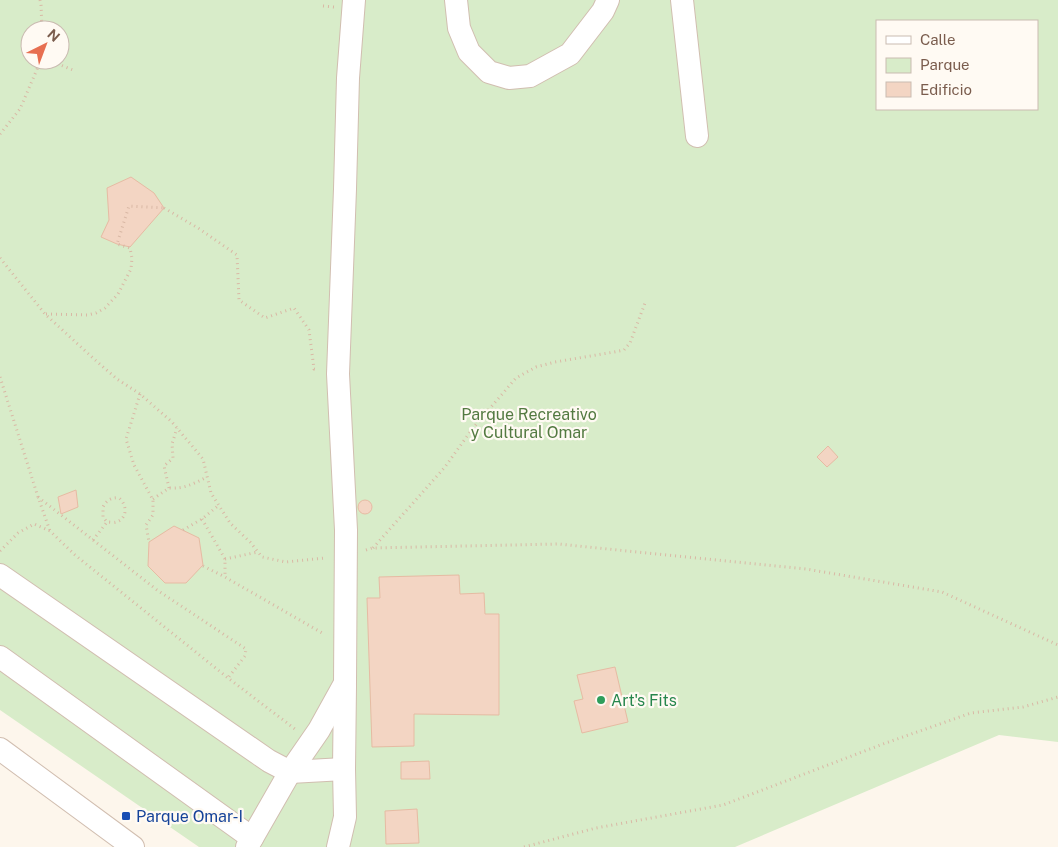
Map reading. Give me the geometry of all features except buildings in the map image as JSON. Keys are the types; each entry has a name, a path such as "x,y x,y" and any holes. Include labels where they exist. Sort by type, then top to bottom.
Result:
{"street":[{"path":"338,847 345,817 346,530 338,374 348,78 354,0"},
{"path":"456,0 459,28 468,52 489,72 509,78 530,76 570,54 603,12 608,0"},
{"path":"682,0 698,136"},
{"path":"0,575 269,761 290,772 344,769"},
{"path":"0,658 249,842 290,772 319,730 345,683"},
{"path":"0,748 133,847"}],"path":[{"path":"40,0 42,20"},
{"path":"0,134 20,109 37,70"},
{"path":"45,314 88,315 105,308 118,294 131,269 132,258 130,248 117,244 129,206 164,208 198,228 237,255 239,300 265,318 294,308 309,330 314,369 338,374"},
{"path":"0,258 45,314 117,379 140,394 172,422 203,459 211,493 230,523 262,558 286,562 332,558"},
{"path":"645,303 630,343 624,350 536,366 516,378 473,428 445,467 372,548 558,544 806,569 942,592 1058,645"},
{"path":"0,377 50,531"},
{"path":"140,394 126,439 134,465 153,500 153,516 146,525 149,542"},
{"path":"168,488 164,466 173,458 172,444 177,428"},
{"path":"153,499 168,488 178,489 190,486 207,476"},
{"path":"38,497 156,590 246,649 245,656 228,678"},
{"path":"119,498 124,503 125,514 122,520 108,522 102,514 102,507 110,499 119,498"},
{"path":"183,530 202,519 219,505"},
{"path":"202,519 225,559 225,577"},
{"path":"93,540 108,522"},
{"path":"0,551 18,533 34,524 50,531 75,554 228,678 300,733"},
{"path":"225,559 258,552"},
{"path":"203,566 328,636"},
{"path":"524,847 596,828 723,805 883,744 971,713 1023,707 1058,697"}],"green space":[{"name":"Parque Recreativo y Cultural Omar","path":"0,0 1058,0 1058,742 999,735 735,847 199,847 0,710"}],"place":[{"name":"Art's Fits","path":"601,700"},
{"name":"Parque Omar-I","path":"126,816"}]}
